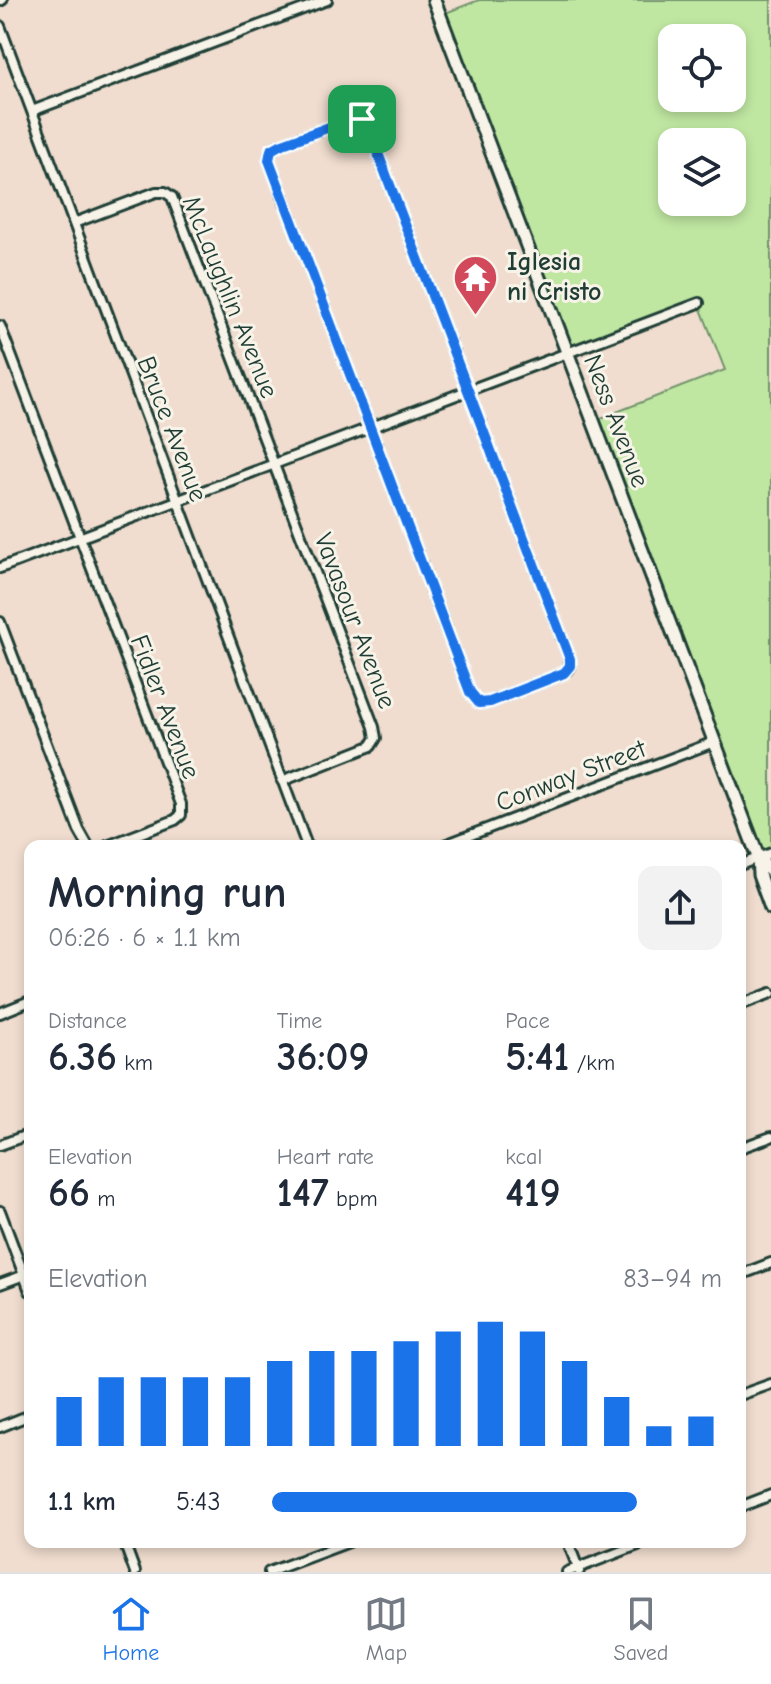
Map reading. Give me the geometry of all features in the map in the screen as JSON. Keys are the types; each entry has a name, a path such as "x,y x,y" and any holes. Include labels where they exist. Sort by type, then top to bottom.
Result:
{"main road":[{"name":"Ness Avenue","path":"434,0 758,857 759,875 771,908"},
{"name":"Ness Avenue","path":"758,857 771,872"}],"street":[{"path":"32,111 327,0"},
{"name":"Bruce Avenue","path":"0,26 305,840"},
{"path":"357,117 367,124 469,391 570,659 570,666 564,673 490,702 479,703 470,692 269,160 270,153 277,146 357,117"},
{"name":"McLaughlin Avenue","path":"74,223 159,191 170,195 274,464"},
{"path":"0,568 699,303"},
{"name":"Fidler Avenue","path":"0,326 181,804 181,815 175,820 123,840"},
{"name":"Vavasour Avenue","path":"274,464 376,734 371,746 282,781"},
{"path":"0,622 85,840"},
{"name":"Conway Street","path":"458,840 714,742"},
{"path":"746,862 771,853"},
{"path":"746,1003 771,993"},
{"path":"0,1013 24,1003"},
{"path":"0,1145 24,1136"},
{"path":"746,1146 771,1137"},
{"path":"0,1211 24,1267"},
{"path":"746,1273 771,1263"},
{"path":"0,1284 24,1275"},
{"path":"746,1393 771,1384"},
{"path":"0,1427 24,1417"},
{"path":"746,1505 771,1495"},
{"path":"126,1548 135,1572"},
{"path":"269,1572 333,1548"},
{"path":"570,1548 579,1570"},
{"path":"567,1572 632,1548"}],"green space":[{"path":"479,0 771,0 771,853 758,857 593,421 725,370 699,304 567,354 440,15"}],"place":[{"name":"Iglesia ni Cristo","path":"476,316"}],"route":[{"path":"349,118 362,119 367,124 570,659 570,666 564,673 490,702 479,703 470,692 269,160 271,150 280,145 349,118"}]}
